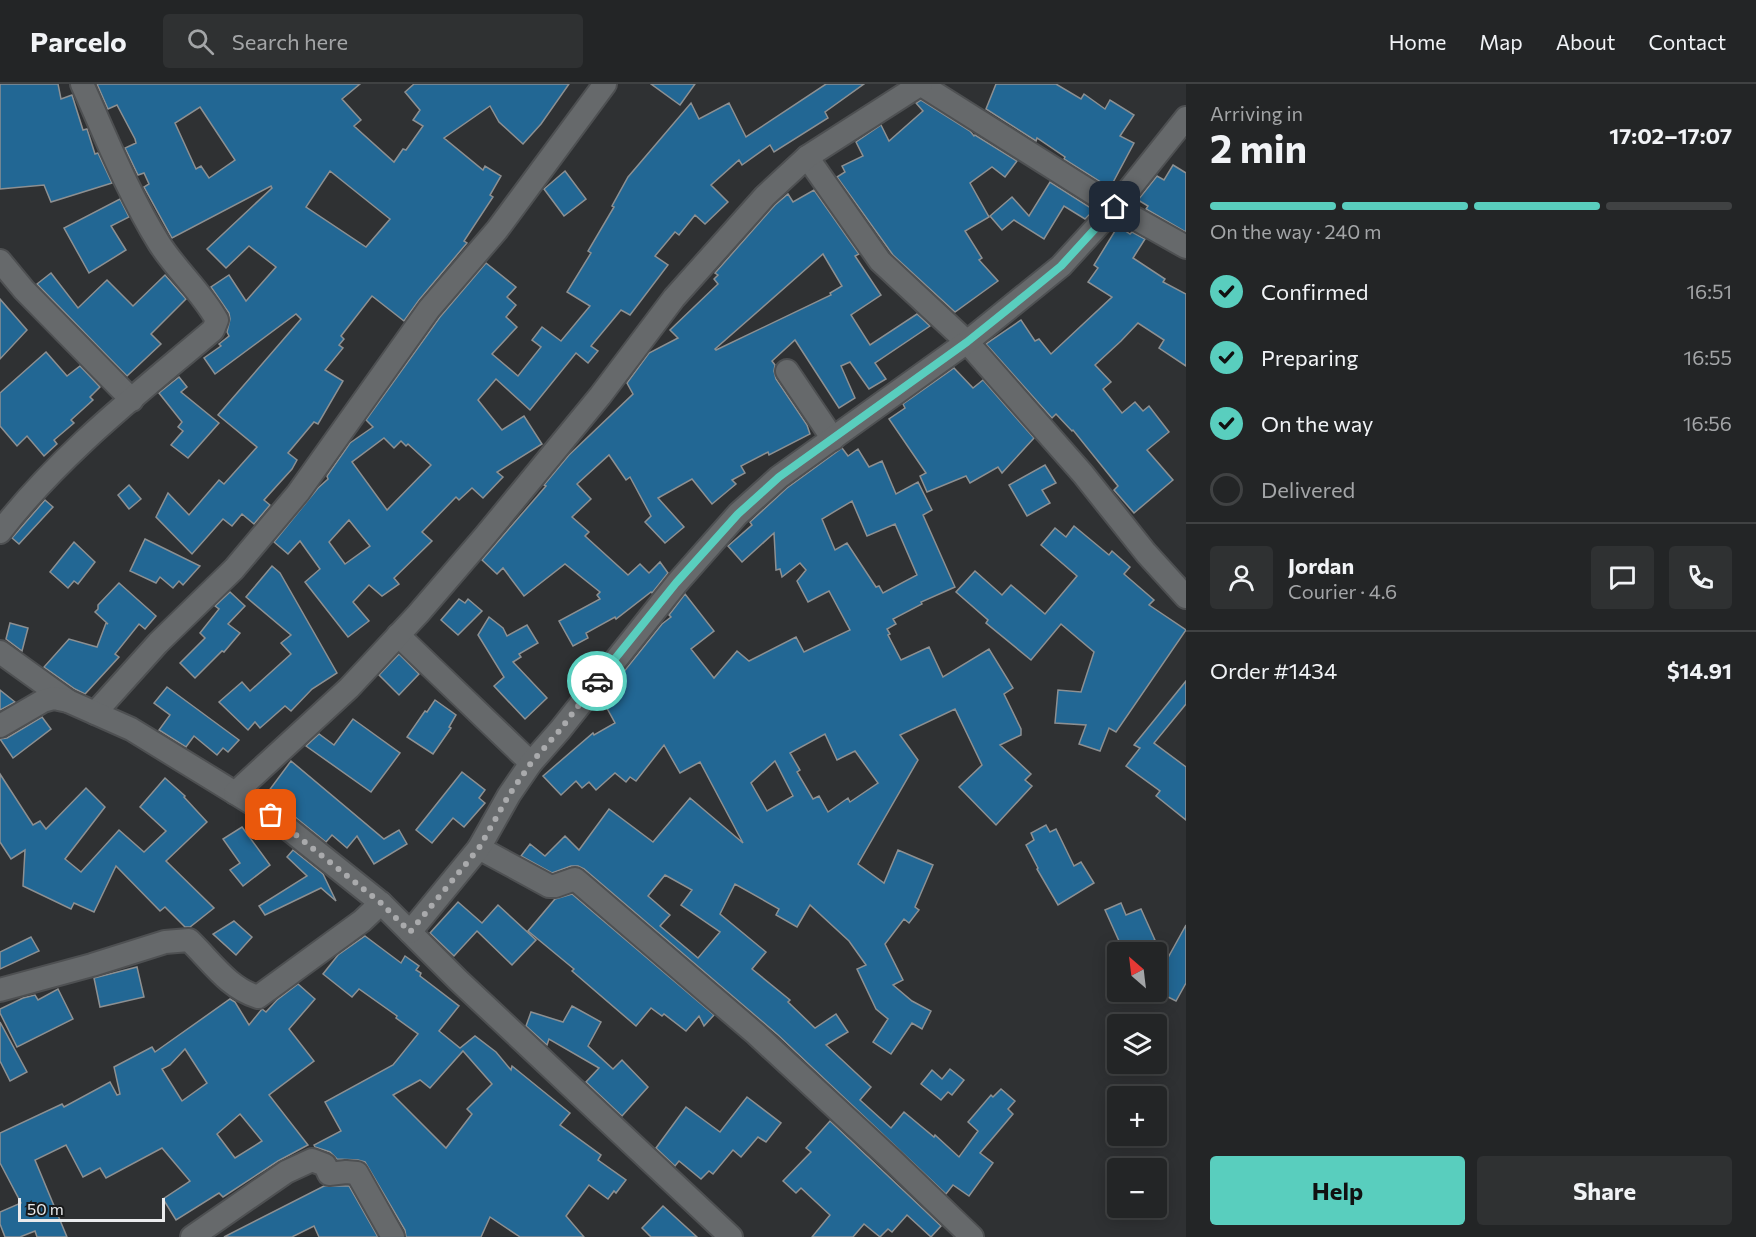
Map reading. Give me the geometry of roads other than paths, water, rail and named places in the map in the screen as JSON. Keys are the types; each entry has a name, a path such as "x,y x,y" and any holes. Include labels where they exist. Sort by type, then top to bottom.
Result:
{"street":[{"path":"0,532 16,511 79,446 213,330 217,320 205,300 159,243 135,199 82,84"},
{"path":"95,713 158,643 234,569 298,493 429,309 497,230 605,84"},
{"path":"235,793 349,688 398,635 485,537 600,396 674,298 765,196 807,158 920,84 1115,207 1186,247"},
{"path":"410,932 479,848 509,795 531,763 560,730 669,592 738,514 779,477 967,342 1061,266 1115,207 1186,118"},
{"path":"807,158 880,261 967,342 1083,474 1146,553 1186,597"},
{"path":"0,261 24,290 132,400"},
{"path":"787,370 833,439"},
{"path":"398,635 531,763"},
{"path":"0,652 68,701 131,729 271,815 381,903 458,980 731,1237"},
{"path":"0,726 43,701 54,698 68,701"},
{"path":"479,848 549,886 574,879 581,884 756,1034 972,1237"},
{"path":"0,990 165,942 189,940 224,977 248,994 258,997 362,921 381,903"},
{"path":"192,1237 286,1172 312,1160 326,1165 329,1174 357,1173 393,1237"}]}
